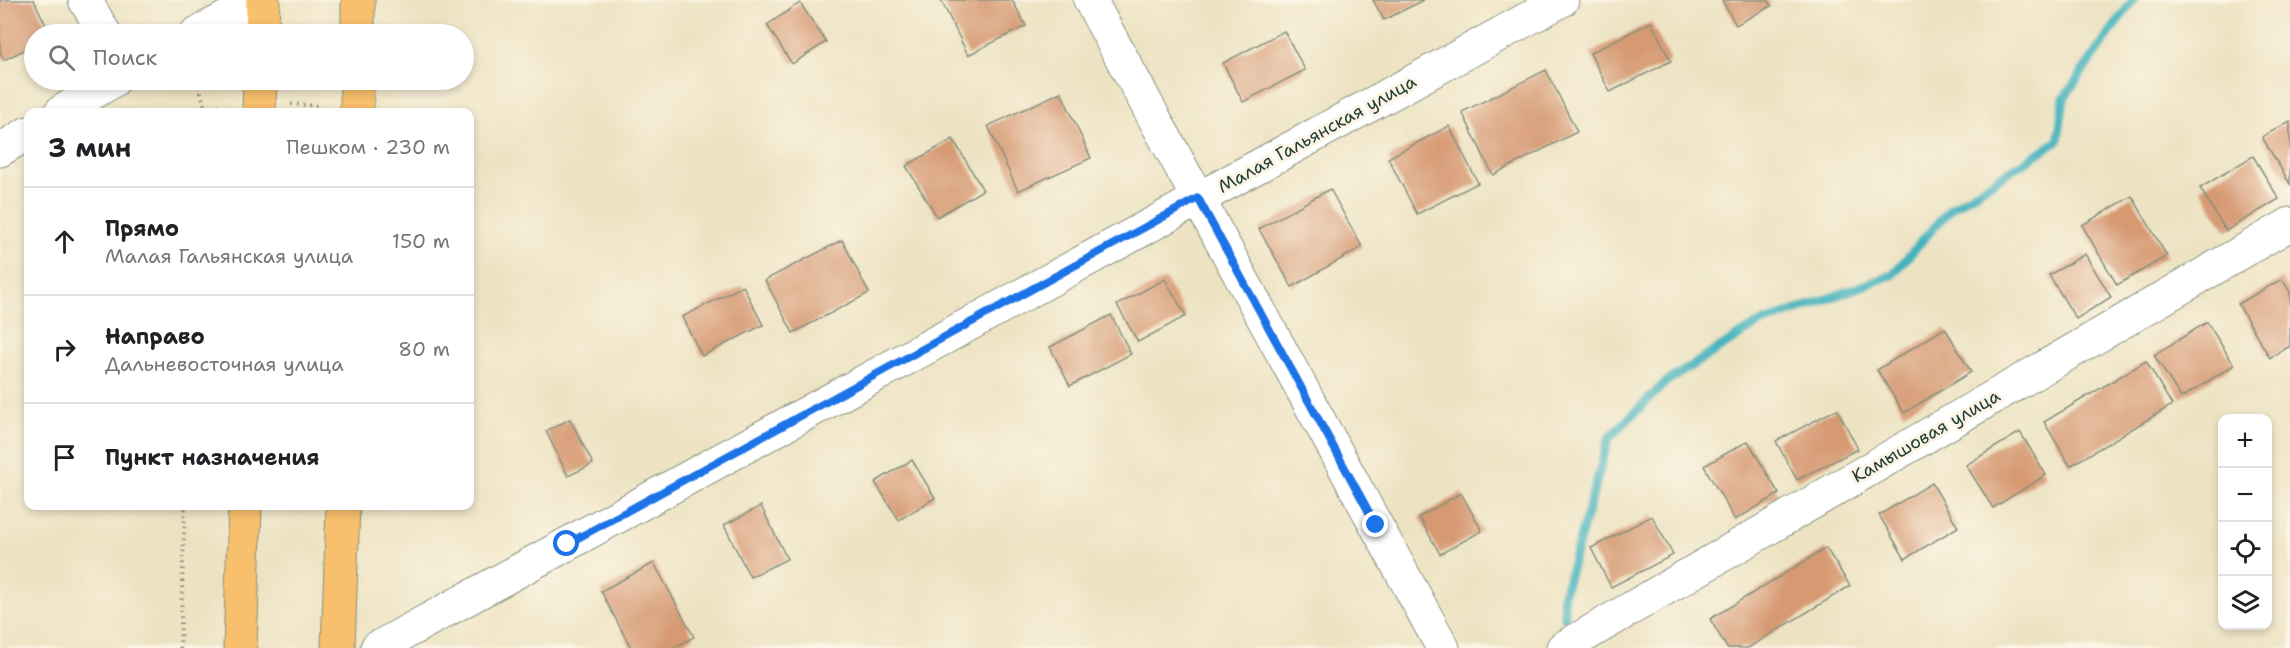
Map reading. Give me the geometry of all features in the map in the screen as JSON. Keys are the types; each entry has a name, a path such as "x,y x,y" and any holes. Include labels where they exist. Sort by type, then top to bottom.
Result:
{"main road":[{"path":"261,0 262,24"},
{"path":"358,0 358,24"},
{"path":"265,90 274,108"},
{"path":"357,90 357,108"},
{"path":"240,648 245,510"},
{"path":"338,648 343,510"}],"street":[{"path":"86,0 99,24"},
{"path":"214,24 261,0"},
{"path":"1090,0 1443,648"},
{"name":"Малая Гальянская улица","path":"378,648 1562,0"},
{"path":"68,108 97,90"},
{"path":"0,150 24,135"},
{"name":"Камышовая улица","path":"1563,648 2290,224"}],"path":[{"path":"201,90 205,108"},
{"path":"212,108 219,105"},
{"path":"274,108 321,106"},
{"path":"180,648 185,510"}],"building":[{"path":"0,0 34,0 45,24 24,24 24,50 4,60 0,52"},
{"path":"941,0 1012,0 1026,26 968,55"},
{"path":"1373,0 1424,0 1384,20"},
{"path":"1722,0 1768,0 1771,6 1736,25"},
{"path":"800,3 826,42 792,64 767,25"},
{"path":"1651,22 1671,61 1610,92 1590,53"},
{"path":"1284,31 1305,70 1243,102 1223,63"},
{"path":"1546,70 1577,132 1493,175 1462,112"},
{"path":"1061,92 1091,158 1018,191 988,126"},
{"path":"2290,121 2290,184 2262,137"},
{"path":"1449,126 1478,183 1417,214 1388,158"},
{"path":"953,139 983,190 937,217 906,166"},
{"path":"2253,156 2279,199 2226,231 2200,188"},
{"path":"1330,189 1362,247 1292,287 1259,229"},
{"path":"2132,196 2167,256 2117,285 2082,225"},
{"path":"842,240 869,293 793,333 765,280"},
{"path":"2085,254 2111,297 2076,319 2049,275"},
{"path":"1165,279 1186,316 1138,342 1117,305"},
{"path":"2282,279 2290,292 2290,346 2270,358 2238,304"},
{"path":"743,286 763,325 702,356 682,317"},
{"path":"1111,315 1131,354 1070,386 1050,347"},
{"path":"2207,322 2234,365 2181,398 2154,355"},
{"path":"1945,328 1971,372 1904,413 1877,370"},
{"path":"2146,361 2172,405 2070,466 2044,422"},
{"path":"1837,409 1858,449 1797,480 1776,441"},
{"path":"570,419 593,464 568,476 546,431"},
{"path":"2020,432 2046,475 1993,508 1966,465"},
{"path":"1748,441 1779,494 1735,520 1704,466"},
{"path":"912,460 935,498 899,520 875,482"},
{"path":"1932,483 1958,527 1905,559 1879,515"},
{"path":"1461,493 1482,531 1440,554 1419,517"},
{"path":"761,506 787,559 750,577 724,525"},
{"path":"1652,516 1673,555 1611,587 1591,548"},
{"path":"1826,548 1850,586 1748,648 1727,648 1710,619"},
{"path":"654,563 694,637 673,648 631,648 601,591"}],"waterway":[{"path":"1565,617 1563,597 1609,438 1666,382 1756,325 1892,275 1951,208 2058,141 2064,98 2133,0"}],"route":[{"path":"567,544 1198,198 1376,525"}]}
